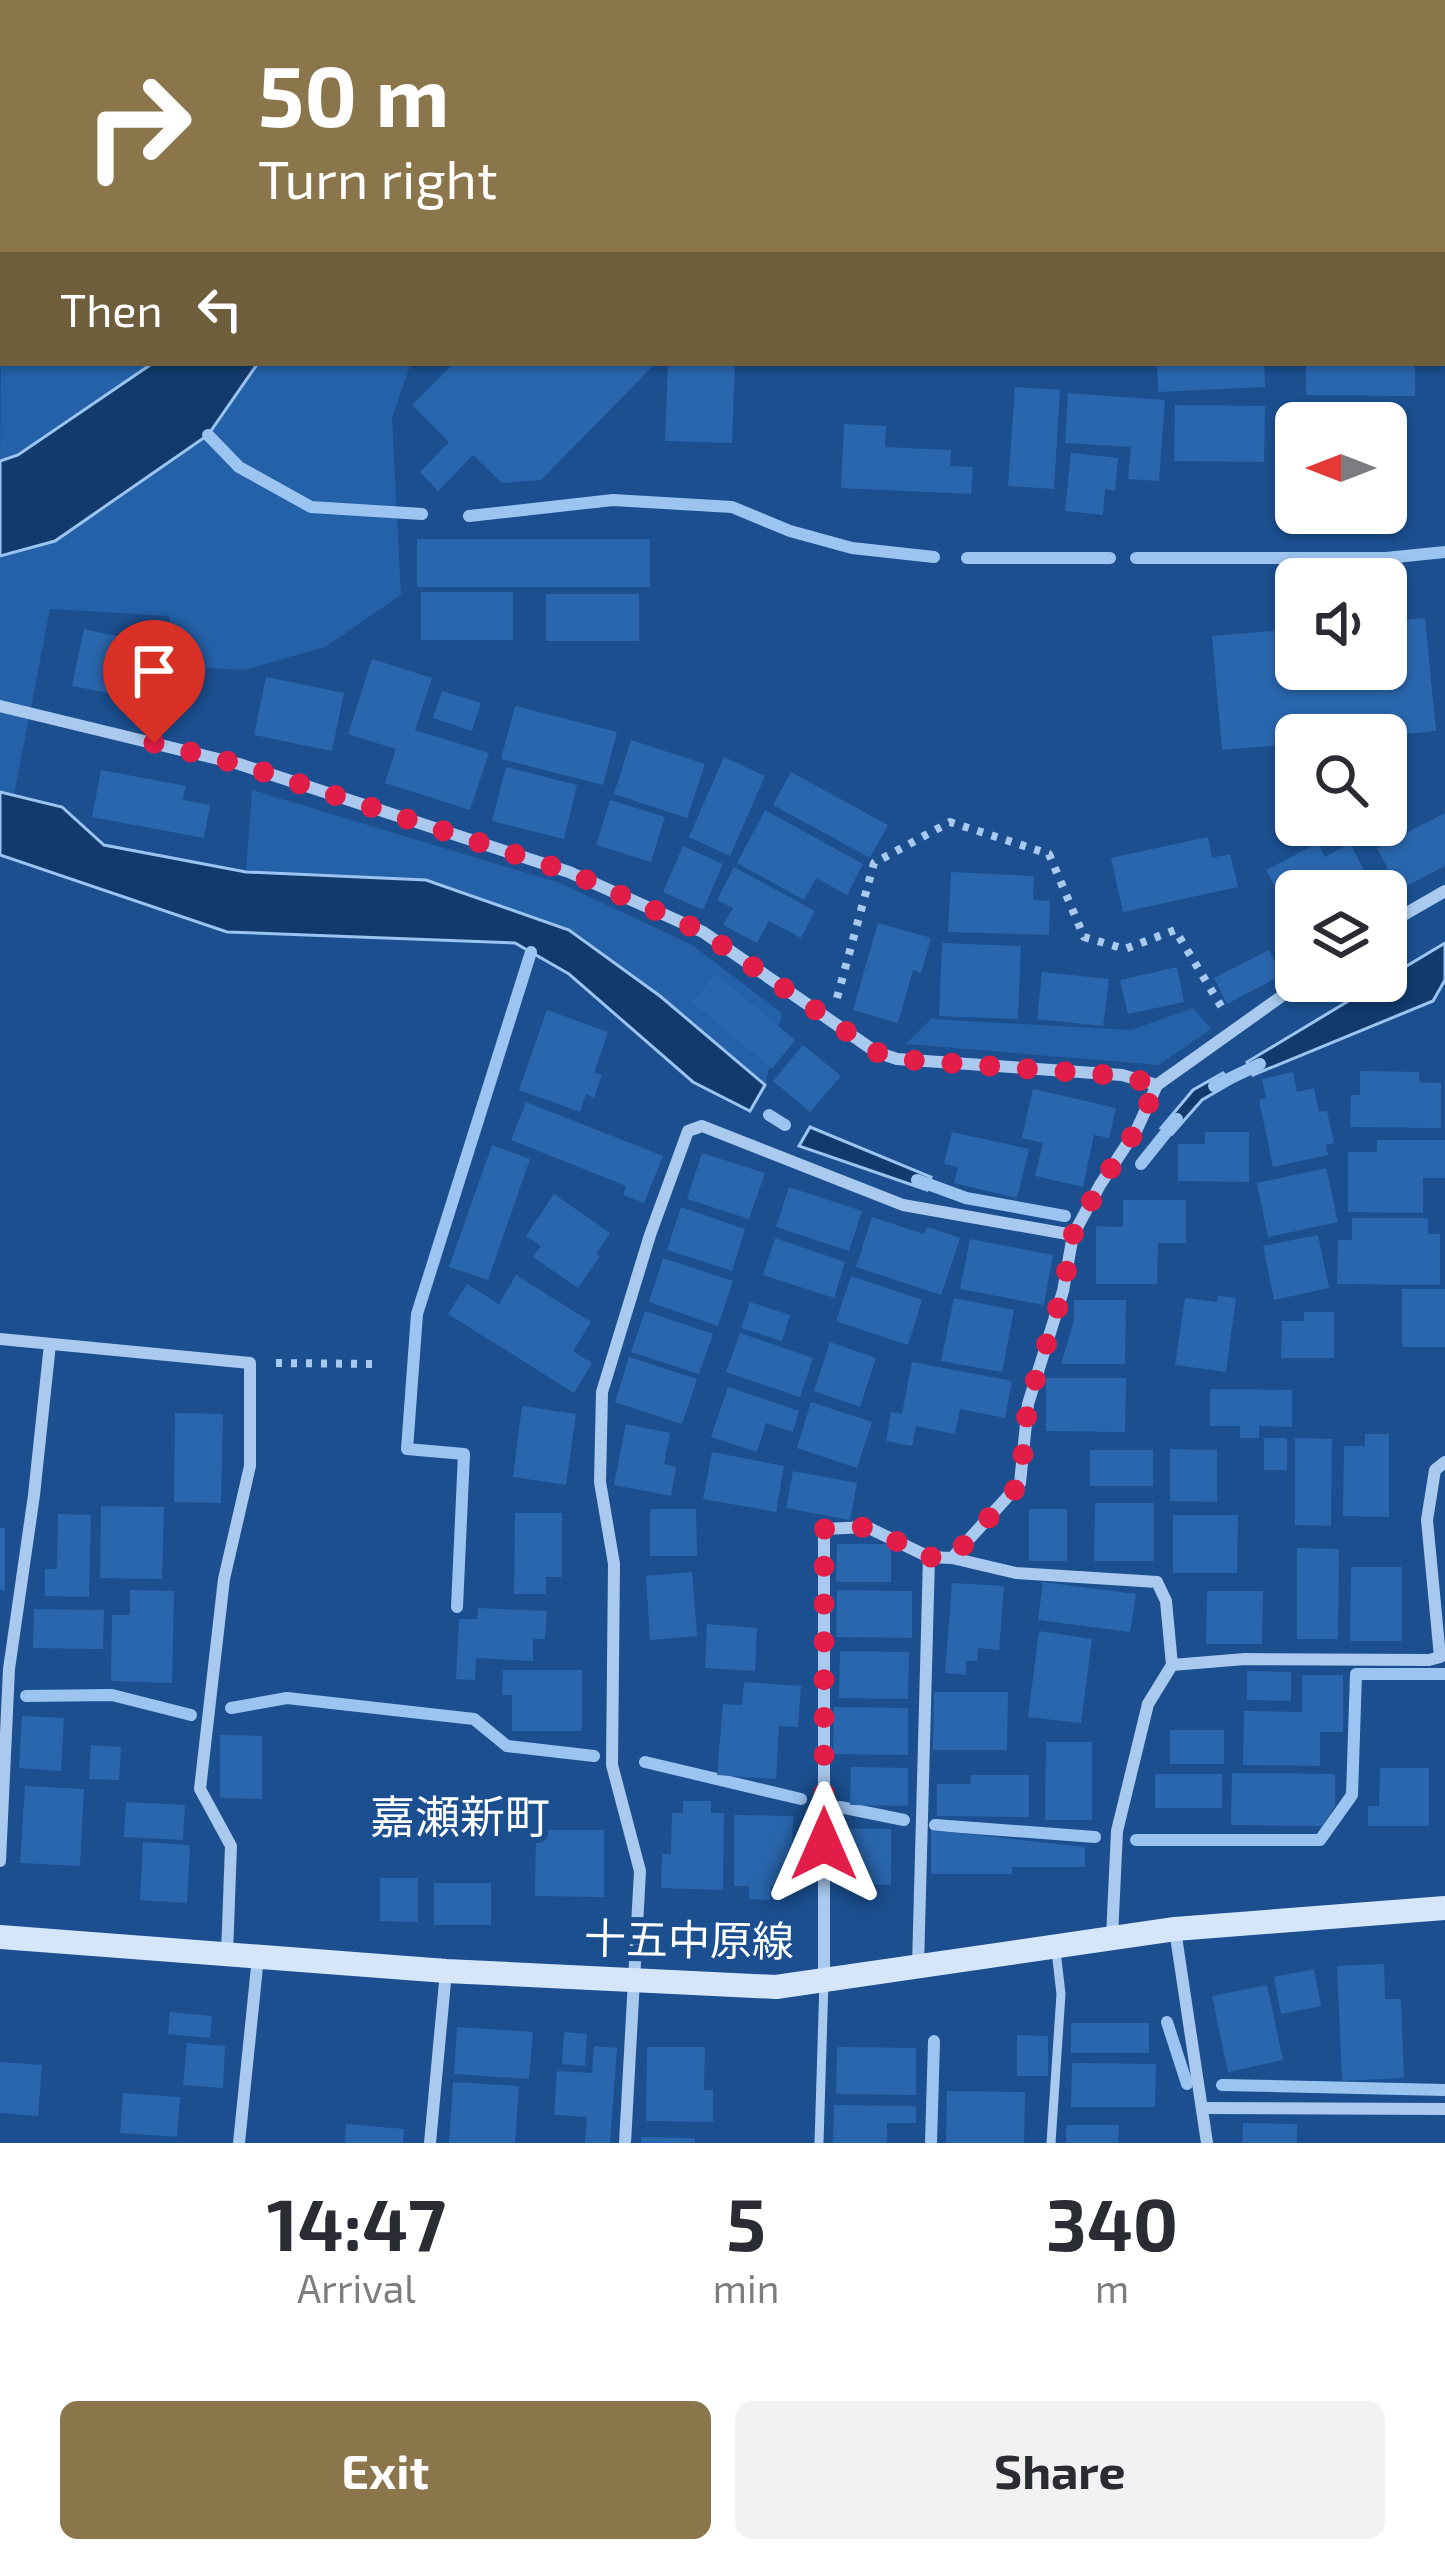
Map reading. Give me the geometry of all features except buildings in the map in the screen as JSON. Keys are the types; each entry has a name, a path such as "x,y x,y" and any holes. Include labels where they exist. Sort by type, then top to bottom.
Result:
{"main road":[{"name":"十五中原線","path":"0,1937 446,1971 776,1987 1175,1929 1445,1907"}],"street":[{"path":"0,706 239,764 569,872 703,932 876,1052 897,1059 1122,1076 1157,1085"},
{"path":"1407,913 1445,891"},
{"path":"952,1558 1020,1484 1028,1404 1063,1291 1073,1235 1137,1129 1157,1085 1275,1000"},
{"path":"625,2143 640,1871 613,1765 614,1564 600,1482 602,1392 688,1131 703,1126 903,1204 1073,1235"},
{"path":"0,1340 250,1363 250,1466 224,1579 200,1790 231,1846 227,1954"},
{"path":"0,1861 9,1670 50,1344"},
{"path":"1172,1665 1245,1659 1440,1657 1427,1520 1435,1470 1445,1462"},
{"path":"824,1979 824,1529 867,1527 929,1557 1016,1573 1157,1582 1166,1600 1172,1665 1148,1704 1118,1831 1112,1939"},
{"path":"918,1966 929,1557"},
{"path":"1175,1929 1207,2143"},
{"path":"238,2143 258,1957"},
{"path":"430,2143 446,1971"},
{"path":"1202,2108 1445,2109"}],"lane":[{"path":"1051,2143 1061,1994 1055,1947"},
{"path":"819,2143 824,1979"}],"path":[{"path":"831,1021 874,863 950,822 1049,854 1084,937 1125,949 1175,930 1234,1027"},
{"path":"250,1363 378,1364"}],"shaded area":[{"path":"1,366 149,366 18,455 0,461"},
{"path":"149,366 256,366 208,435 55,541 0,556 0,461 18,455"},
{"path":"256,366 410,366 392,418 401,595 325,647 244,670 176,666 169,616 50,609 14,795 0,792 0,556 55,541 208,436"},
{"path":"252,790 560,883 692,945 782,1013 765,1085 660,996 569,930 246,872"},
{"path":"0,792 62,807 104,845 246,872 426,880 569,930 660,996 765,1085 750,1111 693,1082 569,974 515,943 227,932 0,855"},
{"path":"1445,943 1445,980 1433,1001 1253,1075 1247,1062 1347,1002 1407,1002 1407,966"},
{"path":"1193,1008 1211,1029 1159,1065 906,1044 931,1019 1131,1030"},
{"path":"1223,1073 1231,1083 1202,1100 1172,1134 1161,1128 1193,1090"},
{"path":"810,1127 931,1177 927,1190 799,1146"}],"waterway":[{"path":"208,435 239,467 311,507 422,514"},
{"path":"469,516 613,500 732,507 790,531 852,548 934,557"},
{"path":"1136,558 1386,558 1445,552"},
{"path":"967,558 1110,558"},
{"path":"457,1607 464,1454 407,1449 417,1314 531,952"},
{"path":"1214,1086 1260,1064"},
{"path":"769,1115 785,1125"},
{"path":"1141,1164 1177,1119"},
{"path":"917,1180 966,1198 1065,1216"},
{"path":"1136,1840 1320,1840 1352,1795 1356,1674 1445,1674"},
{"path":"26,1696 112,1695 191,1715"},
{"path":"231,1708 287,1698 474,1719 507,1746 594,1756"},
{"path":"645,1762 801,1799"},
{"path":"840,1807 904,1820"},
{"path":"935,1825 1095,1837"},
{"path":"1167,2022 1187,2084"},
{"path":"931,2143 934,2041"},
{"path":"1222,2085 1445,2090"}],"district":[{"name":"嘉瀬新町","path":"460,1817"}],"route":[{"path":"154,743 239,764 569,872 703,932 876,1052 897,1059 1122,1076 1157,1085 1137,1129 1073,1235 1063,1291 1028,1404 1020,1484 952,1558 929,1557 867,1527 824,1529 824,1844"}]}
